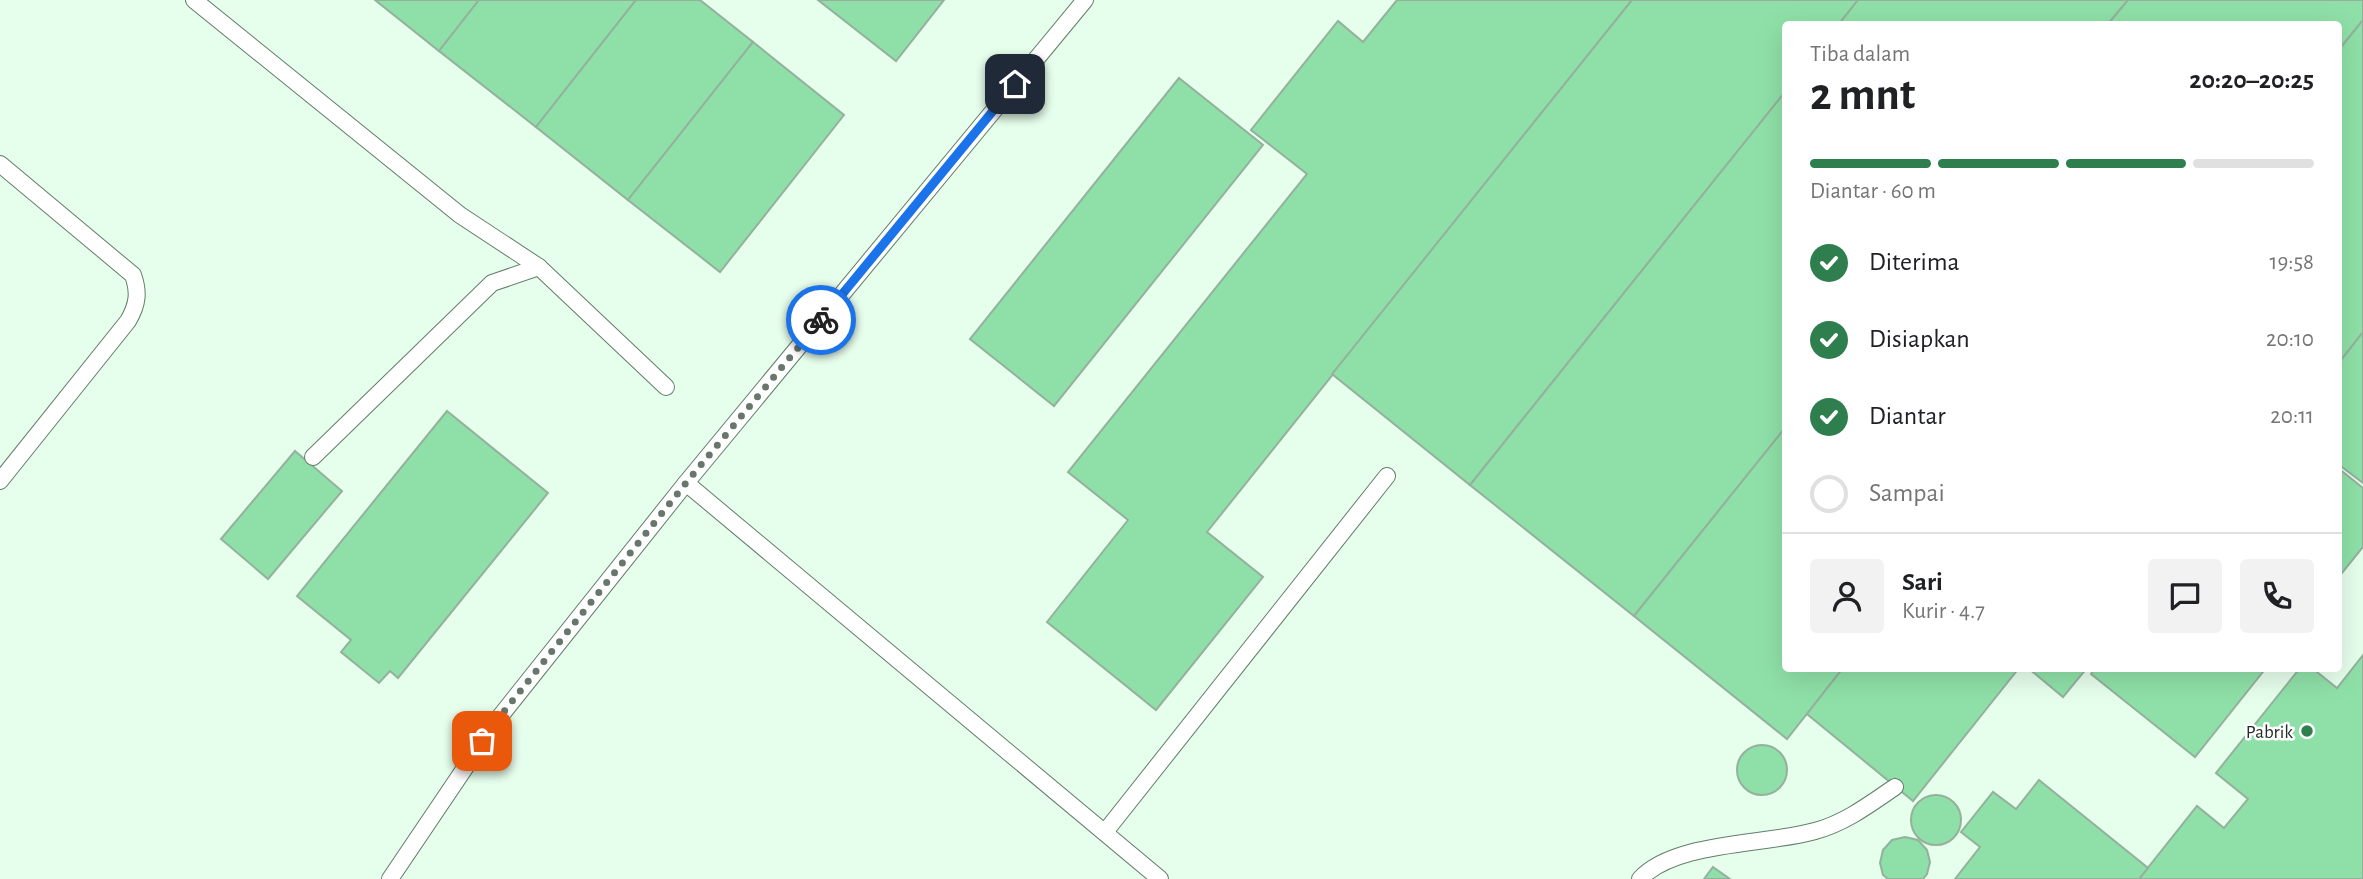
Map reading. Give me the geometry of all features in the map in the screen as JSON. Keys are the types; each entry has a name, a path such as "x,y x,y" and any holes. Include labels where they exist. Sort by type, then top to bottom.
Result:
{"lane":[{"path":"194,0 460,215 539,267 666,387"},
{"path":"390,879 498,719 686,483 1085,0"},
{"path":"0,164 133,275 137,286 137,299 128,321 0,481"},
{"path":"313,457 492,283 539,267"},
{"path":"1104,832 1387,476"},
{"path":"686,483 1160,879"},
{"path":"1640,879 1644,874 1676,857 1816,831 1858,813 1895,787"}],"building":[{"path":"375,0 479,0 439,51"},
{"path":"479,0 636,0 536,127 439,51"},
{"path":"636,0 700,0 753,42 628,200 536,127"},
{"path":"818,0 944,0 896,61"},
{"path":"1397,0 1632,0 1207,532 1263,577 1156,710 1047,622 1128,520 1068,472 1307,174 1251,130 1338,21 1363,42"},
{"path":"1632,0 1858,0 1841,21 1782,21 1782,96 1470,485 1332,374"},
{"path":"1858,0 2128,0 2110,21 1841,21"},
{"path":"2128,0 2363,0 2363,20 2342,46 2342,21 2110,21"},
{"path":"2363,20 2363,332 2342,359 2342,46"},
{"path":"753,42 844,115 720,272 628,200"},
{"path":"1179,78 1263,145 1054,406 970,339"},
{"path":"1782,96 1782,432 1634,616 1470,485"},
{"path":"2363,332 2363,483 2342,467 2342,359"},
{"path":"447,411 548,493 398,678 390,671 379,683 341,652 351,640 297,596"},
{"path":"1782,432 1782,672 1840,672 1787,739 1634,616"},
{"path":"295,451 342,491 268,579 221,539"},
{"path":"2342,471 2363,488 2363,547 2342,573"},
{"name":"Pabrik","path":"2363,655 2363,879 2139,879 2197,806 2224,828 2248,799 2216,773 2297,672 2317,672 2337,688"},
{"path":"1840,672 2016,672 1913,801 1807,714"},
{"path":"2033,672 2084,672 2063,697"},
{"path":"2092,672 2263,672 2195,757 2091,674"},
{"path":"1762,745 1779,753 1787,770 1779,787 1762,795 1745,787 1737,770 1745,753"},
{"path":"2039,780 2148,868 2139,879 1955,879 1980,847 1961,832 1993,792 2016,809"},
{"path":"1936,795 1953,803 1961,820 1953,837 1936,845 1919,837 1911,820 1919,803"},
{"path":"1905,837 1918,840 1927,850 1930,862 1923,879 1888,879 1883,875 1880,863 1883,850 1892,840"},
{"path":"1713,867 1730,879 1704,879"}],"way so far":[{"path":"482,741 669,504 821,320"}],"place":[{"name":"Pabrik","path":"2307,731"}],"route":[{"path":"821,320 1015,84"}]}
